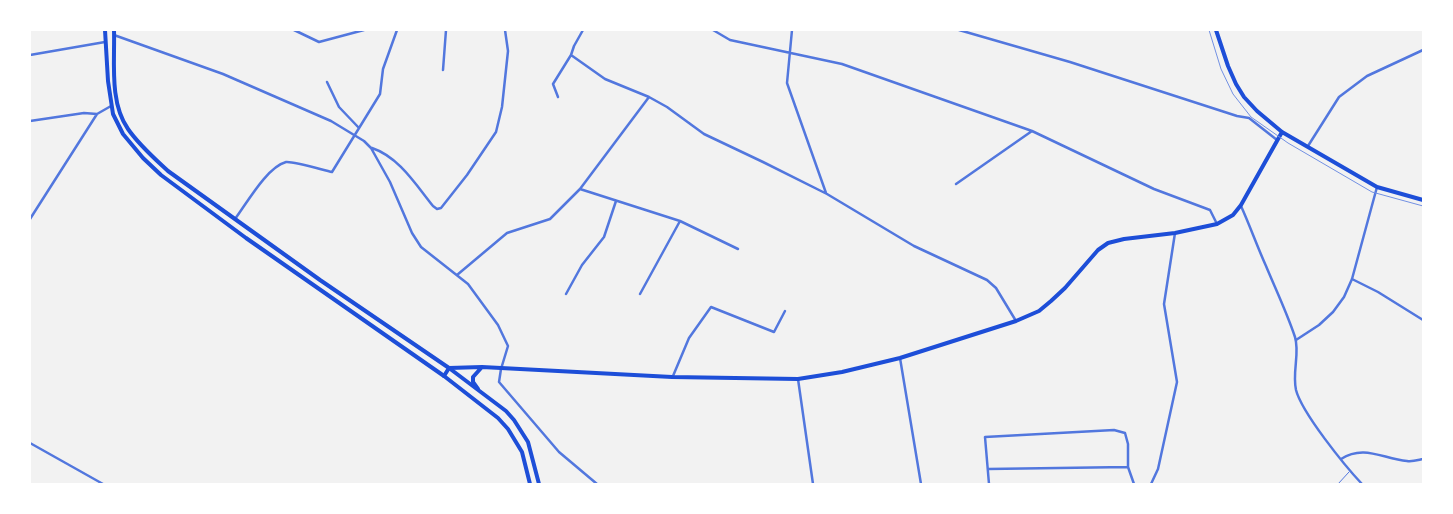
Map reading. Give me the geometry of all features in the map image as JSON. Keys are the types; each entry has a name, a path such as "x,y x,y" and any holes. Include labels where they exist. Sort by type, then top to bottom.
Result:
{"main road":[{"path":"105,30 103,42 113,114 122,134 143,158 161,175 274,258 444,376 498,418 508,429 522,452 530,484"},
{"path":"114,30 115,79 120,111 127,128 147,151 168,171 320,280 449,368 506,411 528,442 539,484"},
{"path":"1216,30 1228,66 1244,97 1282,132 1377,187 1423,200"},
{"path":"449,368 482,367 672,378 798,379 842,372 900,358 1016,321 1039,311 1065,288 1098,250 1108,243 1124,239 1175,234 1217,224 1233,215 1241,205 1282,132"},
{"path":"478,389 473,382 473,377 482,367"},
{"path":"444,376 449,368"}],"street":[{"path":"294,30 319,42 364,30"},
{"path":"235,219 261,183 276,167 288,162 332,172 380,94 383,69 396,30"},
{"path":"443,70 446,30"},
{"path":"371,148 381,151 395,160 436,209 442,208 496,132 502,107 508,52 505,30"},
{"path":"558,97 552,84 571,55 583,30"},
{"path":"713,30 730,40 842,64 1032,131 1154,189 1210,210 1217,224"},
{"path":"792,30 787,82 827,194"},
{"path":"959,30 1070,62 1237,116 1249,118 1277,140"},
{"path":"114,35 223,74 331,121 355,134 371,148 390,182 412,233 421,248 468,284 498,325 508,346 499,382 559,452 597,484"},
{"path":"30,55 103,42"},
{"path":"1308,146 1339,97 1367,76 1423,50"},
{"path":"571,55 604,79 649,97 667,107 704,134 827,194 914,246 987,280 996,288 1016,321"},
{"path":"327,82 339,107 358,128"},
{"path":"457,275 507,232 550,219 580,189 649,97"},
{"path":"30,219 97,114 111,106"},
{"path":"30,121 84,112 97,114"},
{"path":"956,184 1032,131"},
{"path":"1296,340 1333,312 1344,297 1352,279 1377,187"},
{"path":"580,189 680,221 738,249"},
{"path":"566,294 582,265 592,255 604,237 616,202"},
{"path":"1241,205 1266,268 1285,307 1296,340 1294,373 1302,406 1350,471 1362,484"},
{"path":"640,294 680,221"},
{"path":"1151,484 1158,469 1177,382 1164,304 1175,234"},
{"path":"1352,279 1378,292 1423,320"},
{"path":"672,378 690,338 711,307 774,332 785,311"},
{"path":"900,358 921,484"},
{"path":"798,379 813,484"},
{"path":"989,484 986,437 1114,430 1125,433 1128,444 1128,467 1134,484"},
{"path":"30,443 103,484"},
{"path":"1341,459 1348,455 1366,452 1408,461 1423,459"},
{"path":"988,470 1128,467"}],"lane":[{"path":"1338,484 1350,471"}],"tram line":[{"path":"1209,30 1221,69 1233,94 1251,117 1288,143 1372,192 1423,206"}]}
